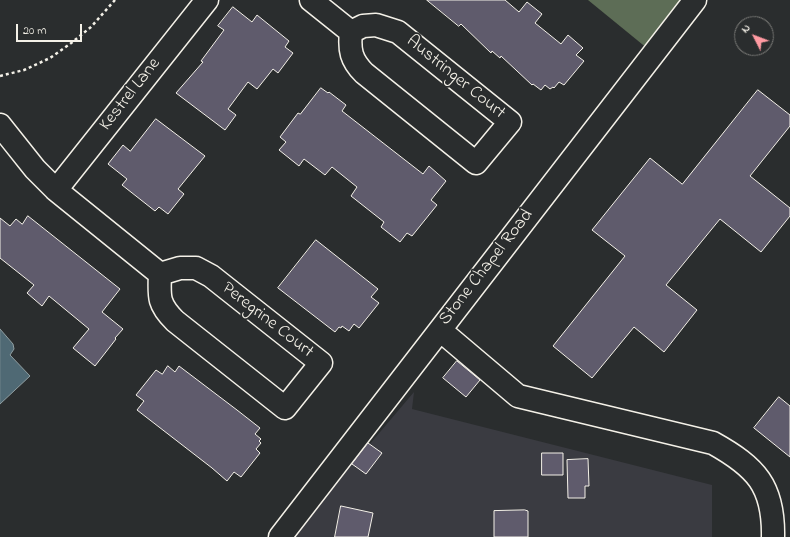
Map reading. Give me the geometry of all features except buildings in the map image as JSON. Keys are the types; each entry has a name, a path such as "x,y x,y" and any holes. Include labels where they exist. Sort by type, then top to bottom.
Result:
{"street":[{"name":"Kestrel Lane","path":"56,190 207,0"},
{"path":"311,0 351,32"},
{"name":"Stone Chapel Road","path":"280,537 695,0"},
{"name":"Austringer Court","path":"376,25 398,32 510,122 476,163 364,73 355,64 351,48 351,32 363,26 376,25"},
{"path":"0,125 35,170 56,190 160,274"},
{"name":"Peregrine Court","path":"180,268 196,268 206,274 321,363 285,408 174,321 165,311 159,296 160,274 180,268"},
{"path":"440,330 518,396 713,443 730,453 747,465 762,484 771,504 773,537"}],"path":[{"path":"0,76 24,70 50,58 91,28 115,0"}],"shaded area":[{"path":"414,392 412,409 712,485 712,537 291,537"}],"green space":[{"path":"588,0 683,0 648,49"}],"water":[{"path":"0,329 13,344 14,349 10,355 30,376 0,404"}]}
